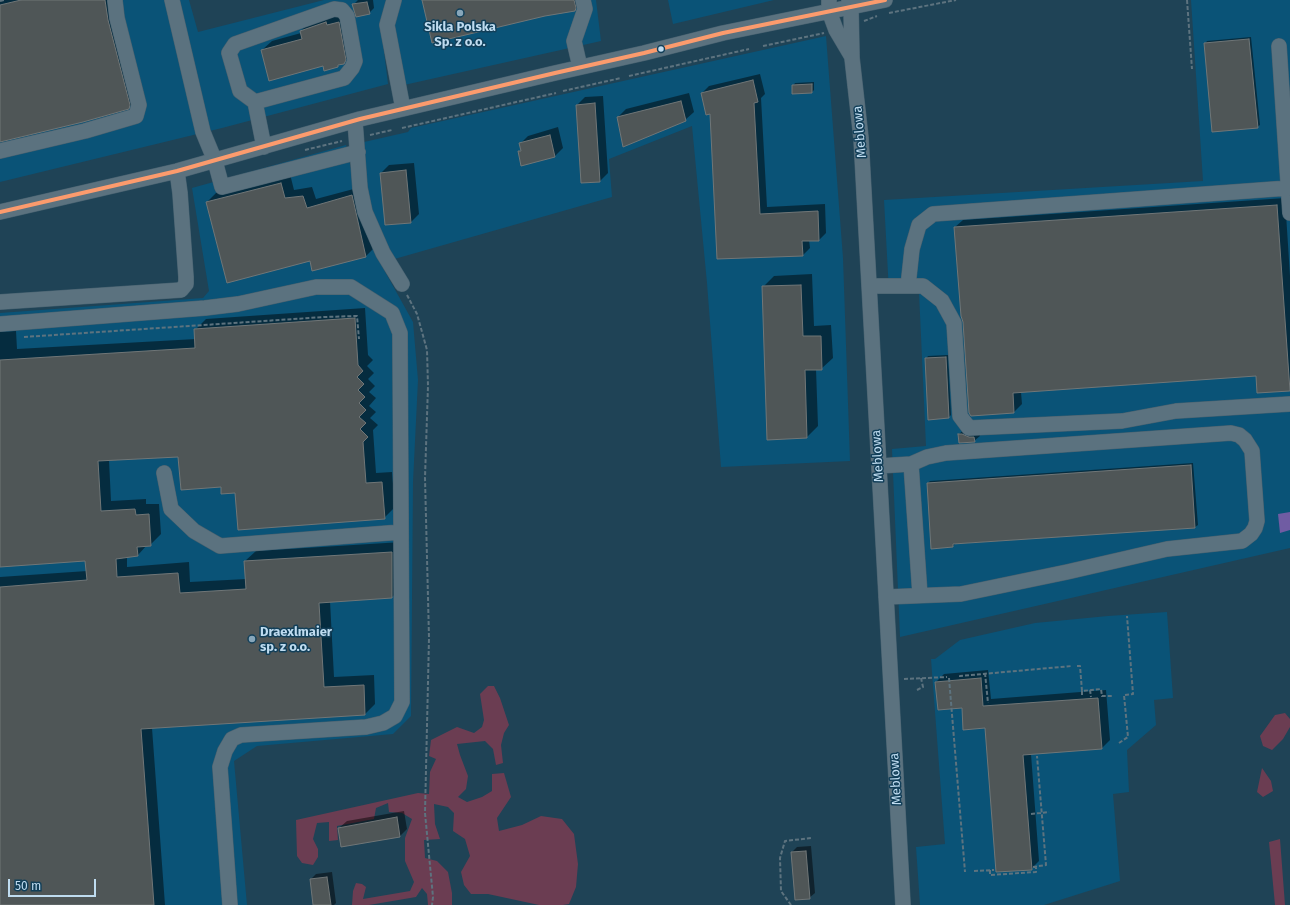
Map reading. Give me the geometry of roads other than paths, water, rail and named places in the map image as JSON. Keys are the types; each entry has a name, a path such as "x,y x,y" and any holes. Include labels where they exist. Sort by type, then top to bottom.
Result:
{"street":[{"path":"0,151 85,131 136,116 139,105 117,18 117,0"},
{"path":"172,0 203,132 215,161 222,187 358,152"},
{"path":"394,0 387,25 403,109"},
{"path":"580,67 574,40 585,9 583,0"},
{"path":"0,212 176,171 403,109 644,53 829,6 885,0"},
{"name":"Meblowa","path":"850,4 852,58 861,138 903,905"},
{"path":"829,6 836,30 852,58"},
{"path":"255,102 344,78 352,68 355,61 347,16 342,10 334,9 235,44 229,53 240,91 255,102 264,147"},
{"path":"1279,46 1290,213"},
{"path":"355,121 360,188 365,212 383,253 402,284"},
{"path":"0,302 182,290 186,284 186,276 180,193 176,171"},
{"path":"908,286 912,249 919,225 933,214 1288,188"},
{"path":"869,286 923,286 942,301 954,323 960,416 969,428 1122,421 1176,411 1290,404"},
{"path":"0,324 205,308 238,304 316,287 351,287 392,313 400,333 402,702 395,716 383,723 366,727 242,735 232,739 225,751 220,767 230,905"},
{"path":"879,466 911,464 927,457 946,453 1231,433 1239,435 1249,445 1252,451 1257,521 1251,534 1242,542 1167,549 967,594 886,597"},
{"path":"911,464 920,595"},
{"path":"164,473 171,509 194,531 220,546 401,532"}],"place":[{"name":"Sikla Polska Sp. z o.o.","path":"460,13"},
{"name":"Draexlmaier sp. z o.o.","path":"252,639"}]}
